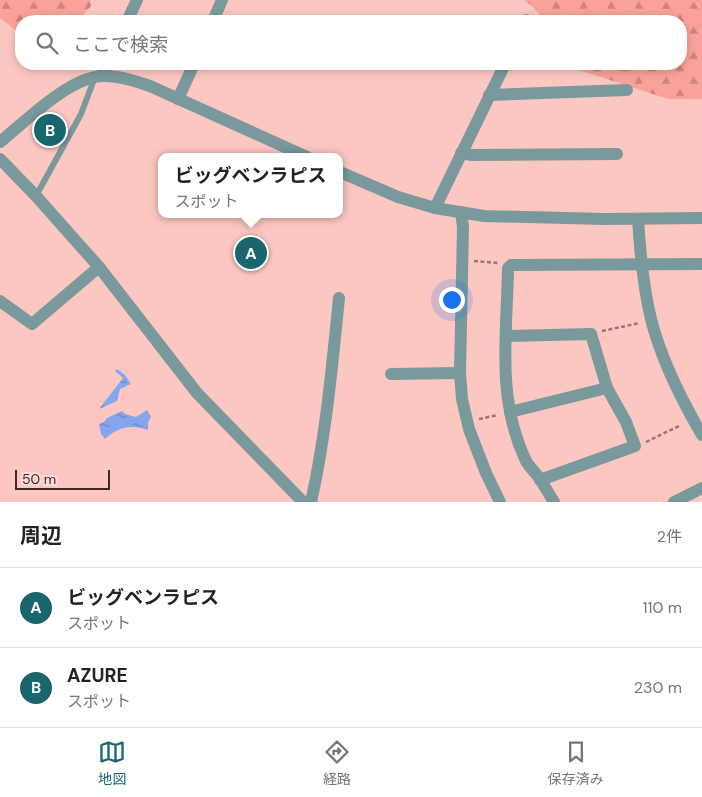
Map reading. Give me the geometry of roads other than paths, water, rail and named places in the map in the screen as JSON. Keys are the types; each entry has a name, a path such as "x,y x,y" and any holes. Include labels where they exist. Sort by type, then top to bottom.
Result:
{"street":[{"path":"130,15 137,0"},
{"path":"216,15 222,0"},
{"path":"178,99 191,70"},
{"path":"435,208 502,70"},
{"path":"0,142 72,85 101,72 128,79 178,99 298,153"},
{"path":"489,95 627,90"},
{"path":"461,153 472,155 617,154"},
{"path":"0,160 36,196 99,267 197,393 303,502"},
{"path":"343,173 398,197 435,208 484,216 638,219 702,218"},
{"path":"461,212 463,227 460,373 462,399 469,429 486,473 500,502"},
{"path":"638,219 641,264 652,320 665,362 702,435"},
{"path":"554,502 527,462 510,412 505,369 509,266 641,264 701,267"},
{"path":"0,301 32,324 99,267"},
{"path":"311,502 320,460 339,298"},
{"path":"506,336 591,334 606,388 626,422 635,446 540,480"},
{"path":"391,374 460,373"},
{"path":"510,412 606,388"},
{"path":"674,502 702,488"}],"lane":[{"path":"36,196 81,114 101,72"}],"water":[{"path":"117,369 125,375 131,384 120,389 117,401 99,409 123,378 115,371"},
{"path":"147,410 151,417 148,422 148,430 136,427 120,429 105,439 101,434 99,424 107,418 122,411 125,414 136,417"}],"place":[{"name":"AZURE","path":"50,130"},
{"name":"ビッグベンラピス","path":"251,253"}]}
